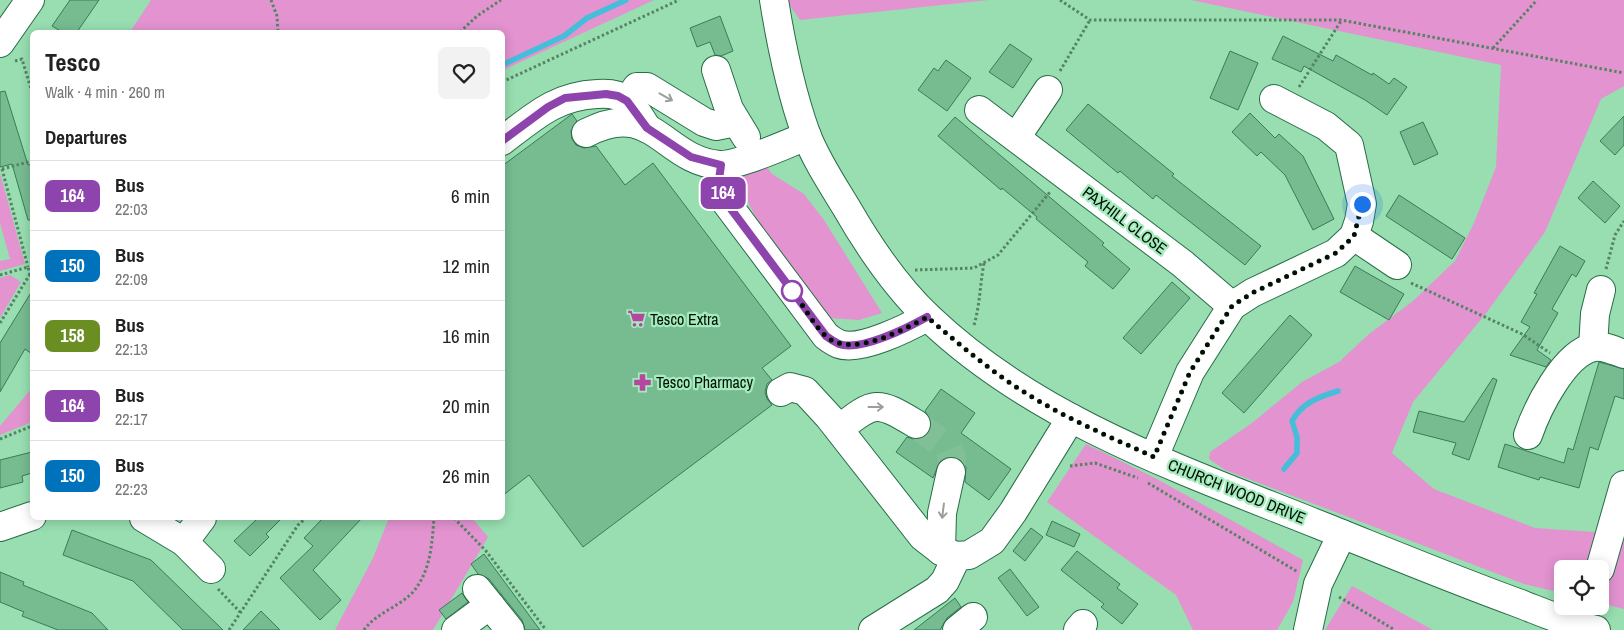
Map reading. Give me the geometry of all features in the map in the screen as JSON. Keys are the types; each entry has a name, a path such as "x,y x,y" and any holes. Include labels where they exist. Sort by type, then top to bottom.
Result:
{"street":[{"path":"4,40 30,0"},
{"name":"CHURCH WOOD DRIVE","path":"774,0 794,95 807,136 865,240 887,271 927,317 981,363 1025,393 1071,418 1154,457 1469,586 1590,621"},
{"path":"716,70 729,109 757,155"},
{"path":"627,101 636,87 647,87 704,122 716,126 736,122"},
{"path":"1016,136 1048,90"},
{"path":"505,139 548,107 565,98 606,94 618,96 627,101 647,128"},
{"path":"1154,457 1190,372 1232,306 1252,293 1336,253 1354,236 1362,204 1359,140 1326,126 1281,102"},
{"name":"PAXHILL CLOSE","path":"979,110 1016,136 1183,264 1232,306"},
{"path":"586,133 613,121 628,122 647,128 691,157 721,165 736,163 807,136"},
{"path":"721,165 719,180 725,201 826,336 840,345 855,344 896,334 927,317"},
{"path":"1354,236 1397,265"},
{"path":"1593,347 1592,334 1601,290"},
{"path":"1529,436 1545,397 1567,365 1593,347 1601,347 1624,354"},
{"path":"780,392 790,387 804,391 839,429 907,518 924,537 949,554 969,555 992,541 1013,512 1071,418"},
{"path":"839,429 866,407 876,405 893,411 916,424"},
{"path":"873,630 937,590 945,582 949,554 942,513 951,472"},
{"path":"1603,560 1624,485"},
{"path":"0,527 30,517"},
{"path":"147,520 184,542 211,568"},
{"path":"184,542 200,520"},
{"path":"1308,630 1318,584 1342,534"},
{"path":"456,630 484,597 510,630"}],"path":[{"path":"271,0 277,16 278,30"},
{"path":"462,30 477,16 501,0"},
{"path":"505,81 678,0"},
{"path":"1060,0 1090,20 1341,20 1624,73"},
{"path":"1492,48 1537,0"},
{"path":"1048,90 1090,20"},
{"path":"1281,102 1341,20"},
{"path":"4,40 22,59 30,85"},
{"path":"30,162 1,170 30,272"},
{"path":"887,271 974,268 998,255 1065,174"},
{"path":"1601,290 1610,248 1615,235 1624,221"},
{"path":"964,348 980,305 980,284 984,262"},
{"path":"1397,265 1401,277 1418,288 1522,334 1567,365"},
{"path":"0,275 28,267"},
{"path":"0,323 30,276"},
{"path":"0,439 30,427"},
{"path":"1047,457 1064,466 1095,463 1145,481 1395,630"},
{"path":"229,630 298,525 304,520"},
{"path":"364,630 370,622 413,592 431,557 434,520"},
{"path":"456,520 486,551 546,630"}],"shaded area":[{"path":"151,0 654,0 505,69 505,30 131,30"},
{"path":"786,0 989,0 800,20"},
{"path":"1191,0 1624,0 1624,86 1601,99 1545,232 1487,312 1413,402 1392,453 1434,489 1535,528 1624,534 1624,609 1609,605 1609,560 1554,560 1554,591 1524,584 1225,470 1209,459 1210,452 1252,423 1302,382 1339,362 1369,334 1413,301 1455,261 1474,223 1496,167 1501,65"},
{"path":"763,161 772,174 804,194 824,220 882,313 859,320 828,318 775,247 742,190 736,171"},
{"path":"0,173 25,264 0,271 0,261 10,259 0,223"},
{"path":"10,275 21,282 0,318 0,278"},
{"path":"30,390 30,423 0,435 0,426"},
{"path":"1086,444 1155,478 1303,560 1293,602 1277,630 1193,630 1176,595 1047,502"},
{"path":"388,520 474,520 488,537 433,630 335,630 373,558"},
{"path":"1352,586 1433,630 1325,630"}],"building":[{"path":"70,0 99,0 78,30 59,30 52,26"},
{"path":"720,16 733,51 721,56 715,55 710,42 697,47 690,28"},
{"path":"1283,36 1333,61 1336,55 1372,75 1373,73 1389,84 1394,78 1407,87 1387,115 1365,100 1304,66 1301,72 1272,59"},
{"path":"1010,44 1032,59 1013,88 989,72"},
{"path":"1230,51 1258,63 1238,110 1210,98"},
{"path":"946,60 971,78 947,111 918,90 934,68 938,71"},
{"path":"5,91 28,165 30,164 30,220 28,220 12,164 0,167 0,92"},
{"path":"1088,104 1174,174 1172,176 1261,246 1245,265 1156,195 1153,199 1120,171 1118,173 1066,130"},
{"path":"1250,113 1275,138 1279,134 1303,156 1334,219 1313,230 1285,175 1261,152 1257,156 1232,132"},
{"name":"Tesco Extra","path":"572,114 577,121 571,131 572,139 576,145 584,148 596,146 625,185 653,163 791,346 762,368 772,380 767,384 765,392 767,399 772,405 583,547 529,475 505,494 505,164"},
{"path":"1624,116 1624,145 1615,155 1600,141"},
{"path":"955,117 1104,243 1102,245 1130,269 1113,289 1085,266 1088,262 1036,219 1037,217 1002,188 1001,190 938,136"},
{"path":"1423,122 1438,154 1414,165 1400,132"},
{"path":"1593,181 1620,206 1605,223 1578,198"},
{"path":"1399,195 1465,238 1452,259 1386,216"},
{"path":"1560,246 1585,261 1576,277 1572,274 1552,309 1558,313 1537,350 1551,360 1546,367 1510,355 1530,327 1521,322 1537,294 1534,293"},
{"path":"1355,266 1404,294 1389,320 1340,292"},
{"path":"1172,282 1190,298 1141,354 1123,338"},
{"path":"30,294 30,353 25,349 0,392 0,343"},
{"path":"1290,315 1312,335 1244,413 1222,393"},
{"path":"1599,362 1624,369 1624,399 1615,396 1598,450 1590,447 1579,488 1540,477 1539,480 1498,467 1505,444 1564,463 1568,448 1573,450"},
{"path":"1493,378 1497,380 1469,460 1452,454 1456,443 1413,432 1419,411 1464,422"},
{"path":"941,389 975,413 961,433 1011,469 989,500 965,482 966,467 961,460 955,457 947,457 940,461 933,478 896,452 907,437 916,440 924,437 929,432 932,424 925,411"},
{"path":"30,452 30,474 22,476 23,482 0,488 0,460"},
{"path":"256,520 280,520 266,534 269,537 250,556 234,541"},
{"path":"321,520 360,520 313,570 341,600 320,620 280,578 313,546 304,538"},
{"path":"1052,521 1080,534 1074,547 1046,535"},
{"path":"1031,528 1043,537 1025,561 1013,551"},
{"path":"72,530 151,560 223,630 183,630 133,581 63,555"},
{"path":"1077,551 1120,584 1117,588 1138,604 1122,624 1101,607 1104,604 1061,570"},
{"path":"484,554 540,630 525,630 522,620 489,579 478,574 471,564"},
{"path":"1010,569 1039,607 1027,616 998,578"},
{"path":"0,572 24,582 23,585 92,613 108,630 58,630 22,616 24,612 0,602"},
{"path":"462,593 468,602 446,619 439,610"},
{"path":"955,598 961,607 947,618 940,630 914,630"},
{"path":"261,611 280,630 243,630"}],"waterway":[{"path":"505,64 564,36 587,18 626,0"},
{"path":"1284,469 1297,453 1297,437 1292,421 1296,415 1311,402 1338,391"}],"tunnel":[{"path":"916,424 949,449 952,456 951,472"}],"bus line":[{"name":"164","path":"505,139 548,107 565,98 584,94 618,96 627,101 647,128 691,157 706,163 721,165 719,180 725,201 826,336 840,345 855,344 896,334 927,317"}],"place":[{"name":"Tesco Extra","path":"636,319"},
{"name":"Tesco Pharmacy","path":"642,382"}],"route":[{"path":"792,291 826,336 840,345 855,344 896,334 927,317 981,363 1025,393 1071,418 1154,457 1190,372 1232,306 1252,293 1336,253 1354,236 1362,204"}]}
